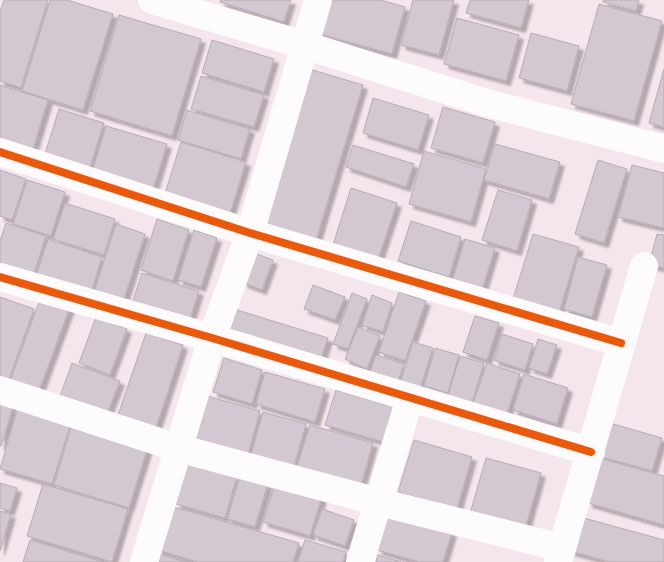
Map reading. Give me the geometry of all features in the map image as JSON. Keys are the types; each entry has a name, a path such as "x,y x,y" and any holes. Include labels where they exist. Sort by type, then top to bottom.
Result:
{"street":[{"path":"152,0 304,45 487,103 664,149"},
{"path":"144,562 212,338 250,233 318,0"},
{"path":"0,152 250,233 621,343"},
{"path":"0,390 178,448 379,502 560,555 644,266"},
{"path":"0,277 212,338 591,452"},
{"path":"360,562 410,398"}],"building":[{"path":"4,0 48,0 21,88 0,81 0,12"},
{"path":"50,0 67,0 113,14 83,110 22,91"},
{"path":"221,0 291,0 284,22 220,2"},
{"path":"324,0 381,0 405,7 392,54 315,33"},
{"path":"413,0 454,0 439,55 401,45"},
{"path":"470,0 529,0 521,28 466,13"},
{"path":"603,0 639,0 636,11 603,2"},
{"path":"599,4 662,21 634,121 571,104"},
{"path":"119,15 201,39 172,136 90,111"},
{"path":"457,18 519,35 506,81 444,64"},
{"path":"531,33 579,46 567,91 519,78"},
{"path":"212,40 274,59 264,92 202,73"},
{"path":"309,69 363,85 315,244 261,228"},
{"path":"664,69 664,127 649,123"},
{"path":"201,76 264,95 254,127 191,109"},
{"path":"0,85 48,100 30,159 0,150"},
{"path":"373,98 429,115 418,150 363,133"},
{"path":"443,107 495,122 483,163 431,148"},
{"path":"59,109 104,123 87,177 42,164"},
{"path":"187,110 250,129 241,159 178,140"},
{"path":"106,126 167,144 151,196 90,178"},
{"path":"181,142 246,162 228,220 163,200"},
{"path":"495,144 560,162 549,199 484,180"},
{"path":"353,145 414,164 406,187 346,167"},
{"path":"424,151 486,169 471,222 409,204"},
{"path":"598,160 627,169 604,243 575,234"},
{"path":"632,165 664,173 664,228 618,217"},
{"path":"0,170 26,179 12,220 0,216"},
{"path":"27,180 65,192 51,236 13,224"},
{"path":"351,188 397,203 377,263 332,248"},
{"path":"498,190 532,200 517,251 482,240"},
{"path":"65,203 115,219 104,255 53,239"},
{"path":"157,219 189,230 173,281 141,270"},
{"path":"411,221 461,237 449,277 398,261"},
{"path":"6,223 46,236 34,274 0,264 0,241"},
{"path":"116,224 145,234 122,305 93,295"},
{"path":"194,230 217,238 201,287 178,280"},
{"path":"533,234 579,247 559,313 513,299"},
{"path":"657,234 664,235 664,268 649,265"},
{"path":"48,239 102,257 91,293 36,276"},
{"path":"465,239 495,248 482,290 452,282"},
{"path":"254,253 273,260 262,290 243,283"},
{"path":"578,257 607,265 592,317 564,309"},
{"path":"142,273 199,291 188,325 131,307"},
{"path":"313,285 345,297 335,320 304,309"},
{"path":"399,292 426,301 405,361 379,352"},
{"path":"352,293 367,299 348,349 333,344"},
{"path":"372,295 392,303 383,332 362,325"},
{"path":"0,297 34,309 9,379 0,375"},
{"path":"41,297 70,307 38,394 9,383"},
{"path":"234,309 328,338 319,365 226,335"},
{"path":"475,316 499,323 487,360 463,352"},
{"path":"96,317 127,329 110,375 79,363"},
{"path":"358,327 380,336 367,369 345,359"},
{"path":"146,333 183,345 155,431 117,418"},
{"path":"502,334 533,344 525,370 494,360"},
{"path":"538,339 557,345 547,374 529,368"},
{"path":"413,342 433,348 419,392 399,386"},
{"path":"435,348 459,355 448,393 424,386"},
{"path":"376,355 404,364 395,389 367,380"},
{"path":"460,356 484,363 472,402 448,395"},
{"path":"224,358 262,370 252,404 213,392"},
{"path":"72,363 120,381 105,419 58,402"},
{"path":"487,363 520,374 506,417 472,406"},
{"path":"265,372 325,389 315,422 256,404"},
{"path":"524,374 568,388 557,424 513,410"},
{"path":"336,390 393,407 383,442 325,425"},
{"path":"204,395 260,411 248,455 191,438"},
{"path":"0,400 14,404 1,446 0,446"},
{"path":"18,407 71,423 52,484 0,469"},
{"path":"263,412 306,424 293,470 250,458"},
{"path":"610,423 662,438 652,471 601,457"},
{"path":"72,424 148,447 129,508 54,485"},
{"path":"310,425 373,443 360,489 296,469"},
{"path":"414,440 472,457 457,509 398,492"},
{"path":"486,458 541,473 524,533 469,517"},
{"path":"600,458 664,476 664,525 588,503"},
{"path":"188,462 237,477 225,518 176,504"},
{"path":"240,476 268,484 255,527 227,519"},
{"path":"0,483 17,488 10,511 0,508"},
{"path":"275,483 322,497 310,536 263,522"},
{"path":"43,484 128,509 112,562 27,536"},
{"path":"170,506 299,543 293,562 198,562 157,550"},
{"path":"322,509 354,520 345,546 313,535"},
{"path":"0,511 11,514 0,551"},
{"path":"388,513 452,532 443,562 419,562 377,550"},
{"path":"580,517 664,540 664,562 609,562 570,551"},
{"path":"30,540 103,562 23,562"},
{"path":"305,540 346,552 343,562 298,562"},
{"path":"158,554 186,562 156,562"},
{"path":"378,555 401,562 376,562"}],"cycle path":[{"path":"0,152 250,233 621,343"},
{"path":"0,277 212,338 591,452"}]}
